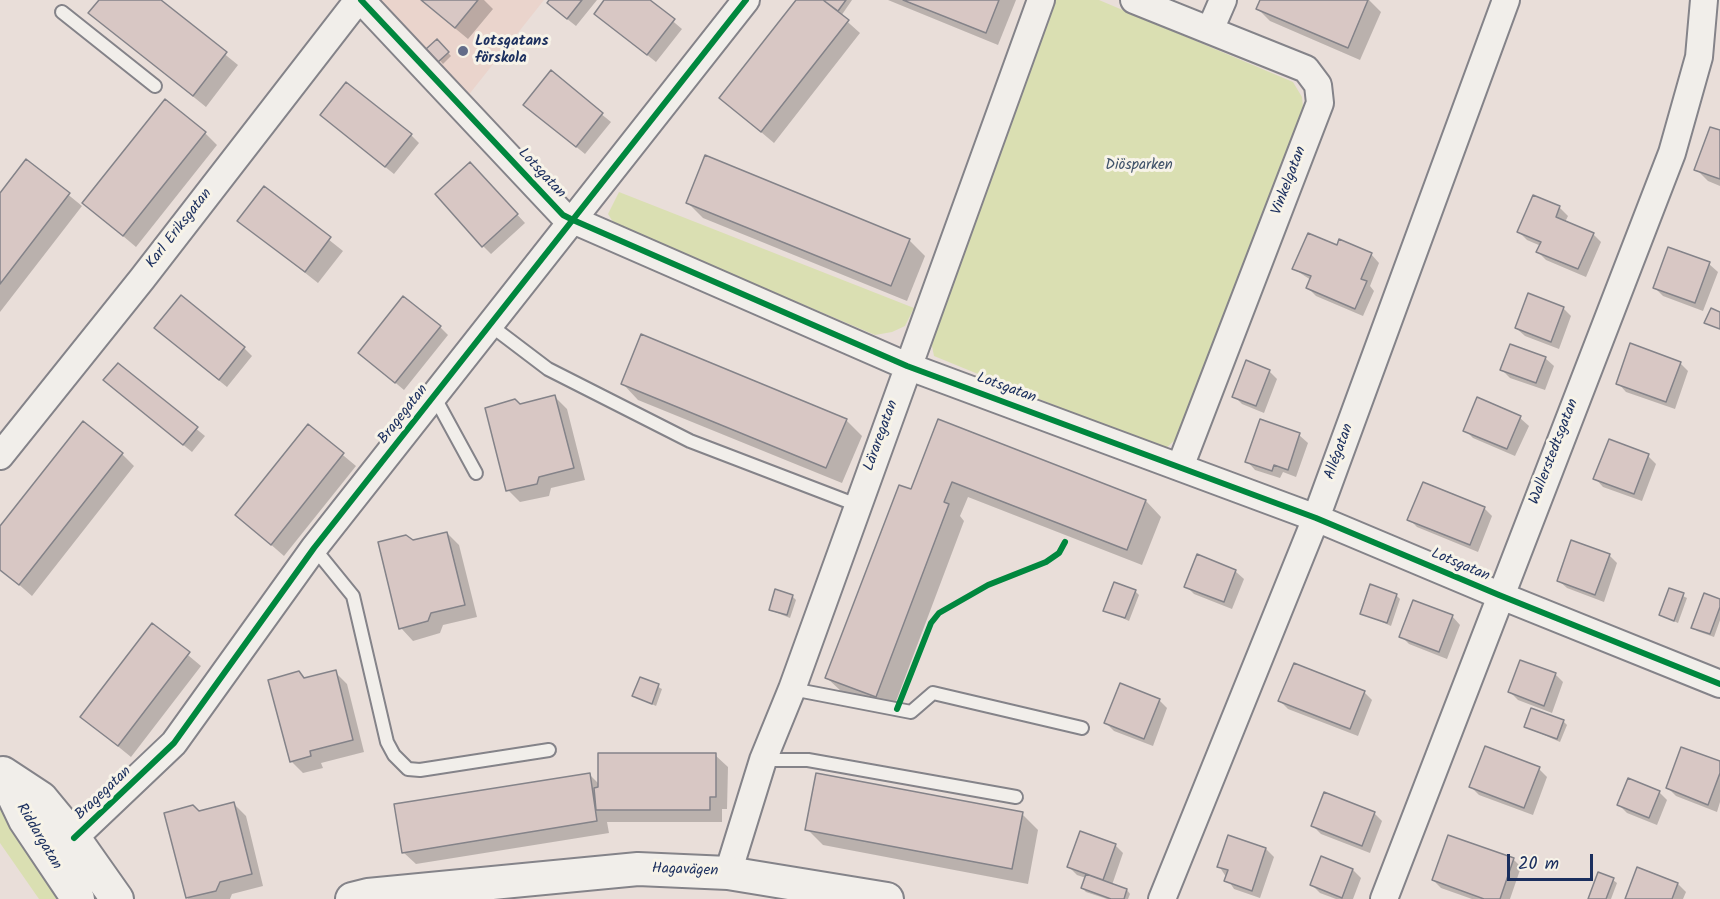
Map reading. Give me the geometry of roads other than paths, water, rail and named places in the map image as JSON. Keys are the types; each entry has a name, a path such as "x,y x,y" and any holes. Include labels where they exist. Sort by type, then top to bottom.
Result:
{"street":[{"name":"Lotsgatan","path":"359,0 563,215 907,366 1316,518 1499,596 1720,684"},
{"name":"Karl Eriksgatan","path":"0,456 142,279 359,0"},
{"name":"Bragegatan","path":"74,838 174,743 314,548 746,0"},
{"name":"Läraregatan","path":"728,873 763,759 792,689 1041,0"},
{"name":"Vinkelgatan","path":"1134,0 1306,69 1318,85 1320,103 1180,467"},
{"path":"1210,30 1223,0"},
{"name":"Allégatan","path":"1162,899 1316,518 1506,0"},
{"name":"Wallerstedtsgatan","path":"1384,899 1499,596 1672,153 1699,57 1704,0"},
{"name":"Riddargatan","path":"1,771 41,798 74,838 117,899"},
{"name":"Riddargatan","path":"1,771 25,819 78,899"},
{"name":"Hagavägen","path":"447,899 484,891 638,869 728,873 782,890 887,899"},
{"name":"Hagavägen","path":"352,899 368,895 484,891"}],"lane":[{"path":"62,12 155,86"},
{"path":"490,325 549,369 690,441 857,505"},
{"path":"434,396 476,473"},
{"path":"314,548 353,596 387,742 394,755 408,769 420,770 549,750"},
{"path":"792,689 911,712 933,693 1082,728"},
{"path":"763,759 808,760 1016,797"}],"place":[{"name":"Lotsgatans förskola","path":"463,51"}],"park label":[{"name":"Diösparken","path":"1139,166"}]}
